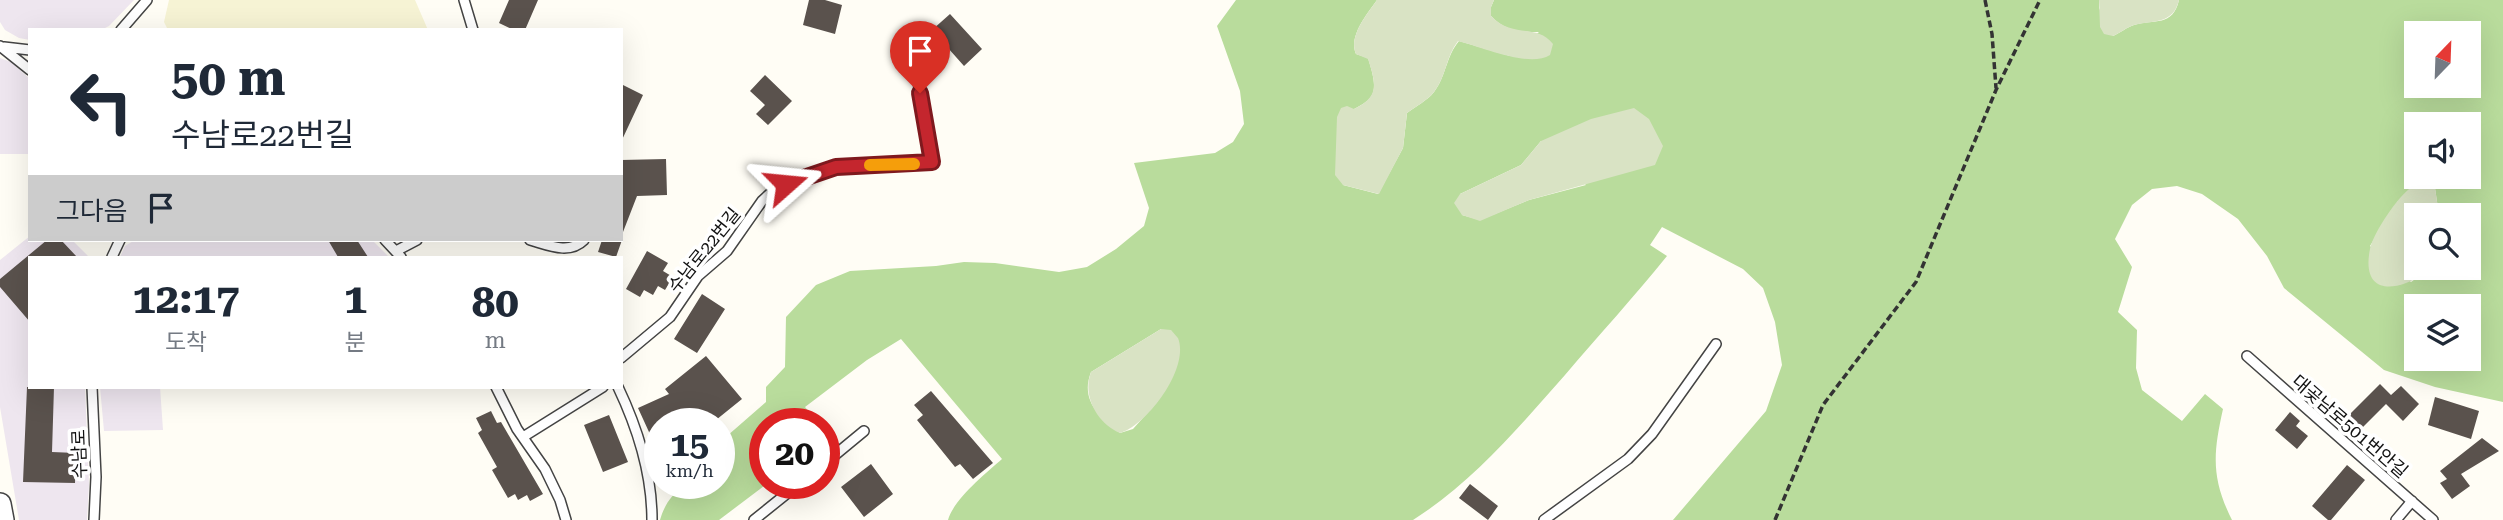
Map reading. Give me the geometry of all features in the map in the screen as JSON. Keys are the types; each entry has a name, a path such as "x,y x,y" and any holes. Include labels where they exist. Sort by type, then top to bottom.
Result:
{"street":[{"path":"0,504 3,520"}],"lane":[{"path":"123,28 147,0"},
{"path":"464,0 472,28"},
{"path":"2,46 28,50"},
{"path":"2,46 28,68"},
{"name":"수남로22번길","path":"623,356 670,317 698,276 727,251 762,201 776,188 836,167 932,162 916,70"},
{"path":"399,254 414,242"},
{"path":"538,242 570,248 582,242"},
{"path":"1545,520 1628,459 1652,434 1716,344"},
{"name":"대곶남로501번안길","path":"2247,356 2433,520"},
{"name":"수남로","path":"92,389 96,477 93,520"},
{"path":"497,389 523,437 545,469 566,520"},
{"path":"523,437 600,389"},
{"path":"619,389 635,422 652,492 652,520"},
{"path":"840,451 864,431"},
{"path":"754,520 780,499"},
{"path":"2396,520 2412,501"}],"path":[{"path":"1985,0 1992,34 1996,90"},
{"path":"1775,520 1823,405 1916,282 1996,90 2040,0"}],"shaded area":[{"path":"0,0 134,0 105,28 28,28 28,40 5,30 0,22"},
{"path":"169,0 415,0 427,28 167,28 164,22"},
{"path":"0,58 11,62 28,77 28,154 0,154"},
{"path":"28,238 28,242 74,242 88,256 28,256 28,389 85,389 89,485 87,520 19,520 0,407 0,260"},
{"path":"132,242 374,242 388,256 120,256 125,246"},
{"path":"100,389 160,389 163,430 104,431"}],"green space":[{"path":"1236,0 1377,0 1354,40 1356,54 1368,58 1374,90 1367,101 1338,117 1337,142 1343,185 1378,194 1403,148 1407,113 1434,92 1459,41 1510,56 1539,32 1519,31 1502,25 1491,16 1494,0 2099,0 2099,8 2113,36 2134,25 2167,18 2176,9 2179,0 2503,0 2503,402 2435,387 2384,370 2284,288 2267,256 2238,219 2202,194 2177,186 2152,189 2132,205 2115,239 2132,267 2118,312 2137,330 2136,368 2142,390 2182,421 2205,394 2223,409 2217,439 2216,466 2220,491 2232,520 1673,520 1766,411 1782,365 1775,322 1763,288 1743,269 1662,227 1650,245 1667,256 1642,286 1513,434 1456,489 1413,520 948,520 963,495 1002,459 901,339 867,360 806,408 759,408 766,402 766,387 785,367 786,317 816,285 850,271 964,262 995,263 1059,272 1087,267 1116,249 1144,226 1149,208 1134,163 1215,153 1233,142 1244,124 1240,91 1217,26","holes":["2404,112 2481,112 2481,189 2435,189 2437,203 2481,203 2481,280 2404,280 2404,276 2370,246 2398,201 2432,189 2404,189","1541,141 1586,185 1529,200 1480,220 1462,215 1460,194 1521,165","1161,329 1158,401 1133,429 1120,433 1099,414 1088,391 1091,372"]},
{"path":"1377,0 1494,0 1491,16 1499,23 1540,34 1553,44 1550,55 1530,59 1505,55 1458,41 1434,92 1407,113 1403,148 1379,194 1343,185 1335,175 1337,117 1341,108 1347,106 1354,109 1363,104 1369,99 1374,88 1368,59 1356,54 1354,40"},
{"path":"2099,0 2179,0 2167,18 2134,25 2113,36 2104,34 2100,27"},
{"path":"1634,108 1649,119 1663,146 1655,165 1529,200 1480,221 1462,215 1454,203 1460,194 1521,165 1541,141 1591,119"},
{"path":"2410,189 2435,189 2437,203 2404,203 2404,280 2412,280 2401,285 2382,285 2375,282 2370,274 2370,249 2376,233"},
{"path":"1161,329 1171,330 1178,338 1178,364 1164,394 1142,419 1120,433 1104,423 1094,408 1088,390 1091,372"},
{"path":"749,417 749,497 719,520 660,520 671,499 735,499 735,429"}],"building":[{"path":"509,0 538,0 526,28 510,28 499,23"},
{"path":"809,0 825,0 842,5 835,34 803,25"},
{"path":"950,14 982,49 964,66 932,30"},
{"path":"765,75 792,101 768,125 756,114 765,105 750,91"},
{"path":"623,85 643,95 623,138"},
{"path":"666,159 667,195 637,196 623,232 623,160"},
{"path":"45,242 63,242 76,256 28,256 28,320 0,287 0,279"},
{"path":"329,242 358,242 367,256 337,256"},
{"path":"601,242 621,242 616,256 598,252"},
{"path":"647,251 668,263 663,271 673,277 665,290 658,286 653,295 644,290 640,297 626,289"},
{"path":"702,294 725,309 697,353 674,339"},
{"path":"706,356 742,399 731,408 644,408 644,421 638,408 669,394 665,389"},
{"path":"2380,384 2391,395 2401,386 2419,404 2403,421 2386,404 2361,429 2348,416"},
{"path":"27,387 54,389 52,452 76,453 75,483 23,482"},
{"path":"931,391 993,463 973,479 960,464 955,467 917,420 923,415 914,405"},
{"path":"2435,397 2479,411 2471,439 2428,425"},
{"path":"491,411 497,423 501,422 543,494 530,501 527,495 518,500 515,494 508,498 492,470 497,467 478,433 482,430 476,418"},
{"path":"2290,412 2300,421 2296,426 2308,436 2297,449 2275,430"},
{"path":"609,415 628,462 603,472 584,425"},
{"path":"2482,438 2499,451 2461,474 2470,486 2452,499 2440,483 2447,479 2440,471"},
{"path":"871,464 893,494 864,517 841,487"},
{"path":"2347,465 2365,480 2331,520 2328,520 2312,506"},
{"path":"1470,484 1498,506 1488,520 1459,498"}],"slow traffic":[{"path":"870,165 914,164"}],"route":[{"path":"786,184 849,165 932,162 920,93"}]}
